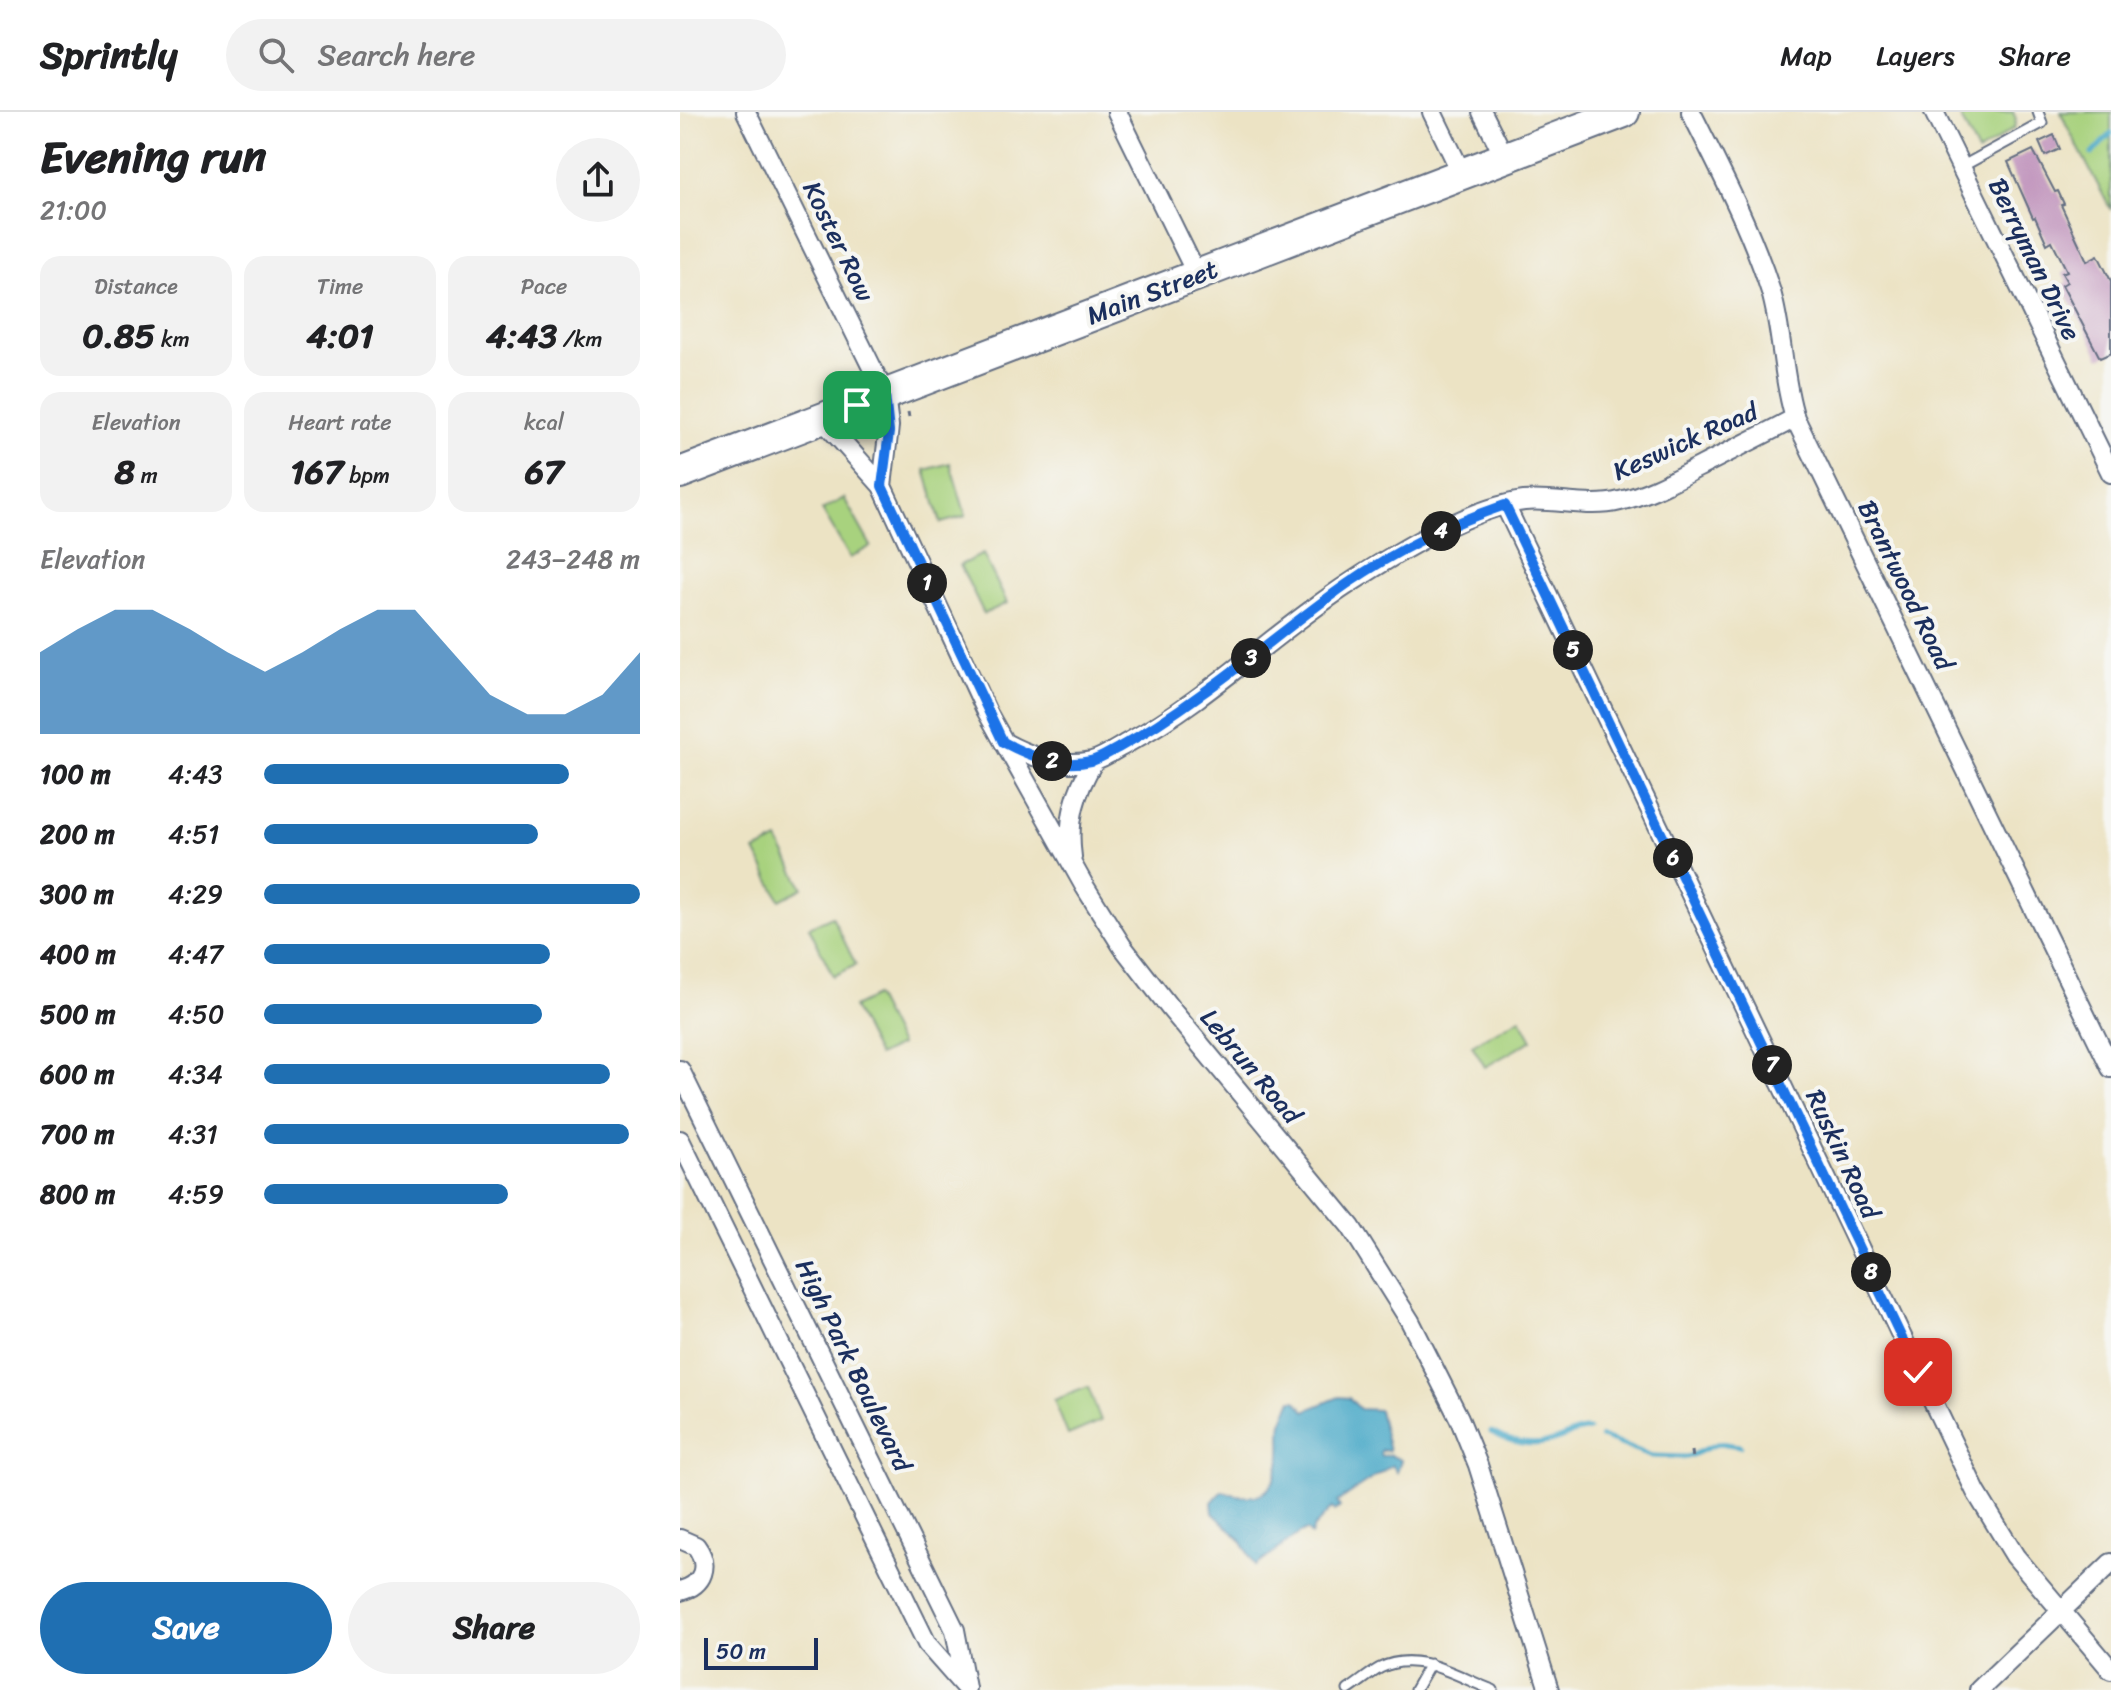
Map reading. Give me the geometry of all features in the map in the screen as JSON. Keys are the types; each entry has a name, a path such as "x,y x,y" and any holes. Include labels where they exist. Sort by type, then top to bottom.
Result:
{"main road":[{"name":"Main Street","path":"680,473 822,419 901,408 1197,275 1624,112"}],"street":[{"name":"Koster Row","path":"746,112 901,408"},
{"path":"1117,112 1197,275"},
{"path":"1432,112 1462,174"},
{"path":"1482,112 1505,158"},
{"name":"Brantwood Road","path":"1691,112 1755,246 1772,295 1795,418 2111,1068"},
{"name":"Berryman Drive","path":"1934,112 2111,473"},
{"path":"882,486 889,432 901,408"},
{"name":"Keswick Road","path":"1003,742 1024,754 1047,761 1094,761 1150,731 1346,585 1390,557 1445,529 1505,505 1541,500 1596,504 1620,501 1660,487 1795,418"},
{"name":"Lebrun Road","path":"822,419 882,486 1003,742 1122,946 1351,1227 1403,1309 1439,1378 1478,1465 1549,1690"},
{"name":"Ruskin Road","path":"1505,505 1976,1492 2015,1556 2040,1589 2063,1611 2111,1670"},
{"path":"1073,866 1069,838 1071,811 1080,785 1094,761"},
{"name":"High Park Boulevard","path":"680,1070 955,1630 966,1689"},
{"name":"High Park Boulevard","path":"680,1140 927,1644 966,1689"},
{"path":"693,1166 720,1152"},
{"path":"680,1539 696,1546 705,1564 698,1583 680,1591"},
{"path":"1979,1690 2111,1563"}],"lane":[{"path":"1961,167 2042,123 2038,112"},
{"path":"1348,1690 1380,1668 1408,1660 1430,1664 1493,1690"},
{"path":"1415,1690 1430,1664"}],"path":[{"path":"1692,1451 1693,1459"}],"green space":[{"path":"1958,112 2013,112 2016,119 2014,128 1978,153"},
{"path":"2061,112 2111,112 2111,210 2066,124"},
{"path":"950,463 966,516 941,523 925,470"},
{"path":"844,498 871,546 850,558 822,510"},
{"path":"983,554 1007,603 984,614 960,565"},
{"path":"778,840 803,888 780,900 755,851"},
{"path":"832,916 856,965 833,976 809,927"},
{"path":"875,996 900,1045 878,1056 853,1007"},
{"path":"1520,1018 1532,1040 1485,1067 1472,1045"},
{"path":"1088,1387 1101,1421 1068,1435 1054,1400"}],"water":[{"path":"1339,1397 1349,1398 1360,1409 1379,1410 1389,1451 1382,1450 1380,1453 1381,1456 1390,1455 1401,1460 1397,1472 1392,1465 1337,1502 1340,1507 1335,1511 1332,1508 1314,1527 1311,1535 1307,1530 1300,1533 1256,1566 1240,1539 1213,1513 1212,1502 1222,1491 1256,1496 1270,1487 1281,1454 1282,1423 1292,1400 1296,1400 1305,1411"}],"building":[{"path":"2054,135 2060,149 2045,156 2039,142"},
{"path":"2033,150 2055,192 2058,191 2064,204 2061,205 2087,261 2098,255 2111,281 2111,353 2100,358 2062,285 2067,282 2062,273 2067,271 2052,241 2047,244 2008,162"}],"waterway":[{"path":"2092,154 2111,133"},
{"path":"1491,1432 1516,1442 1533,1444 1588,1430"},
{"path":"1601,1437 1652,1456 1687,1457 1719,1443 1740,1446"}],"route":[{"path":"857,405 885,394 889,432 882,486 1003,742 1024,754 1047,761 1094,761 1150,731 1346,585 1390,557 1445,529 1505,505 1918,1372"}]}
